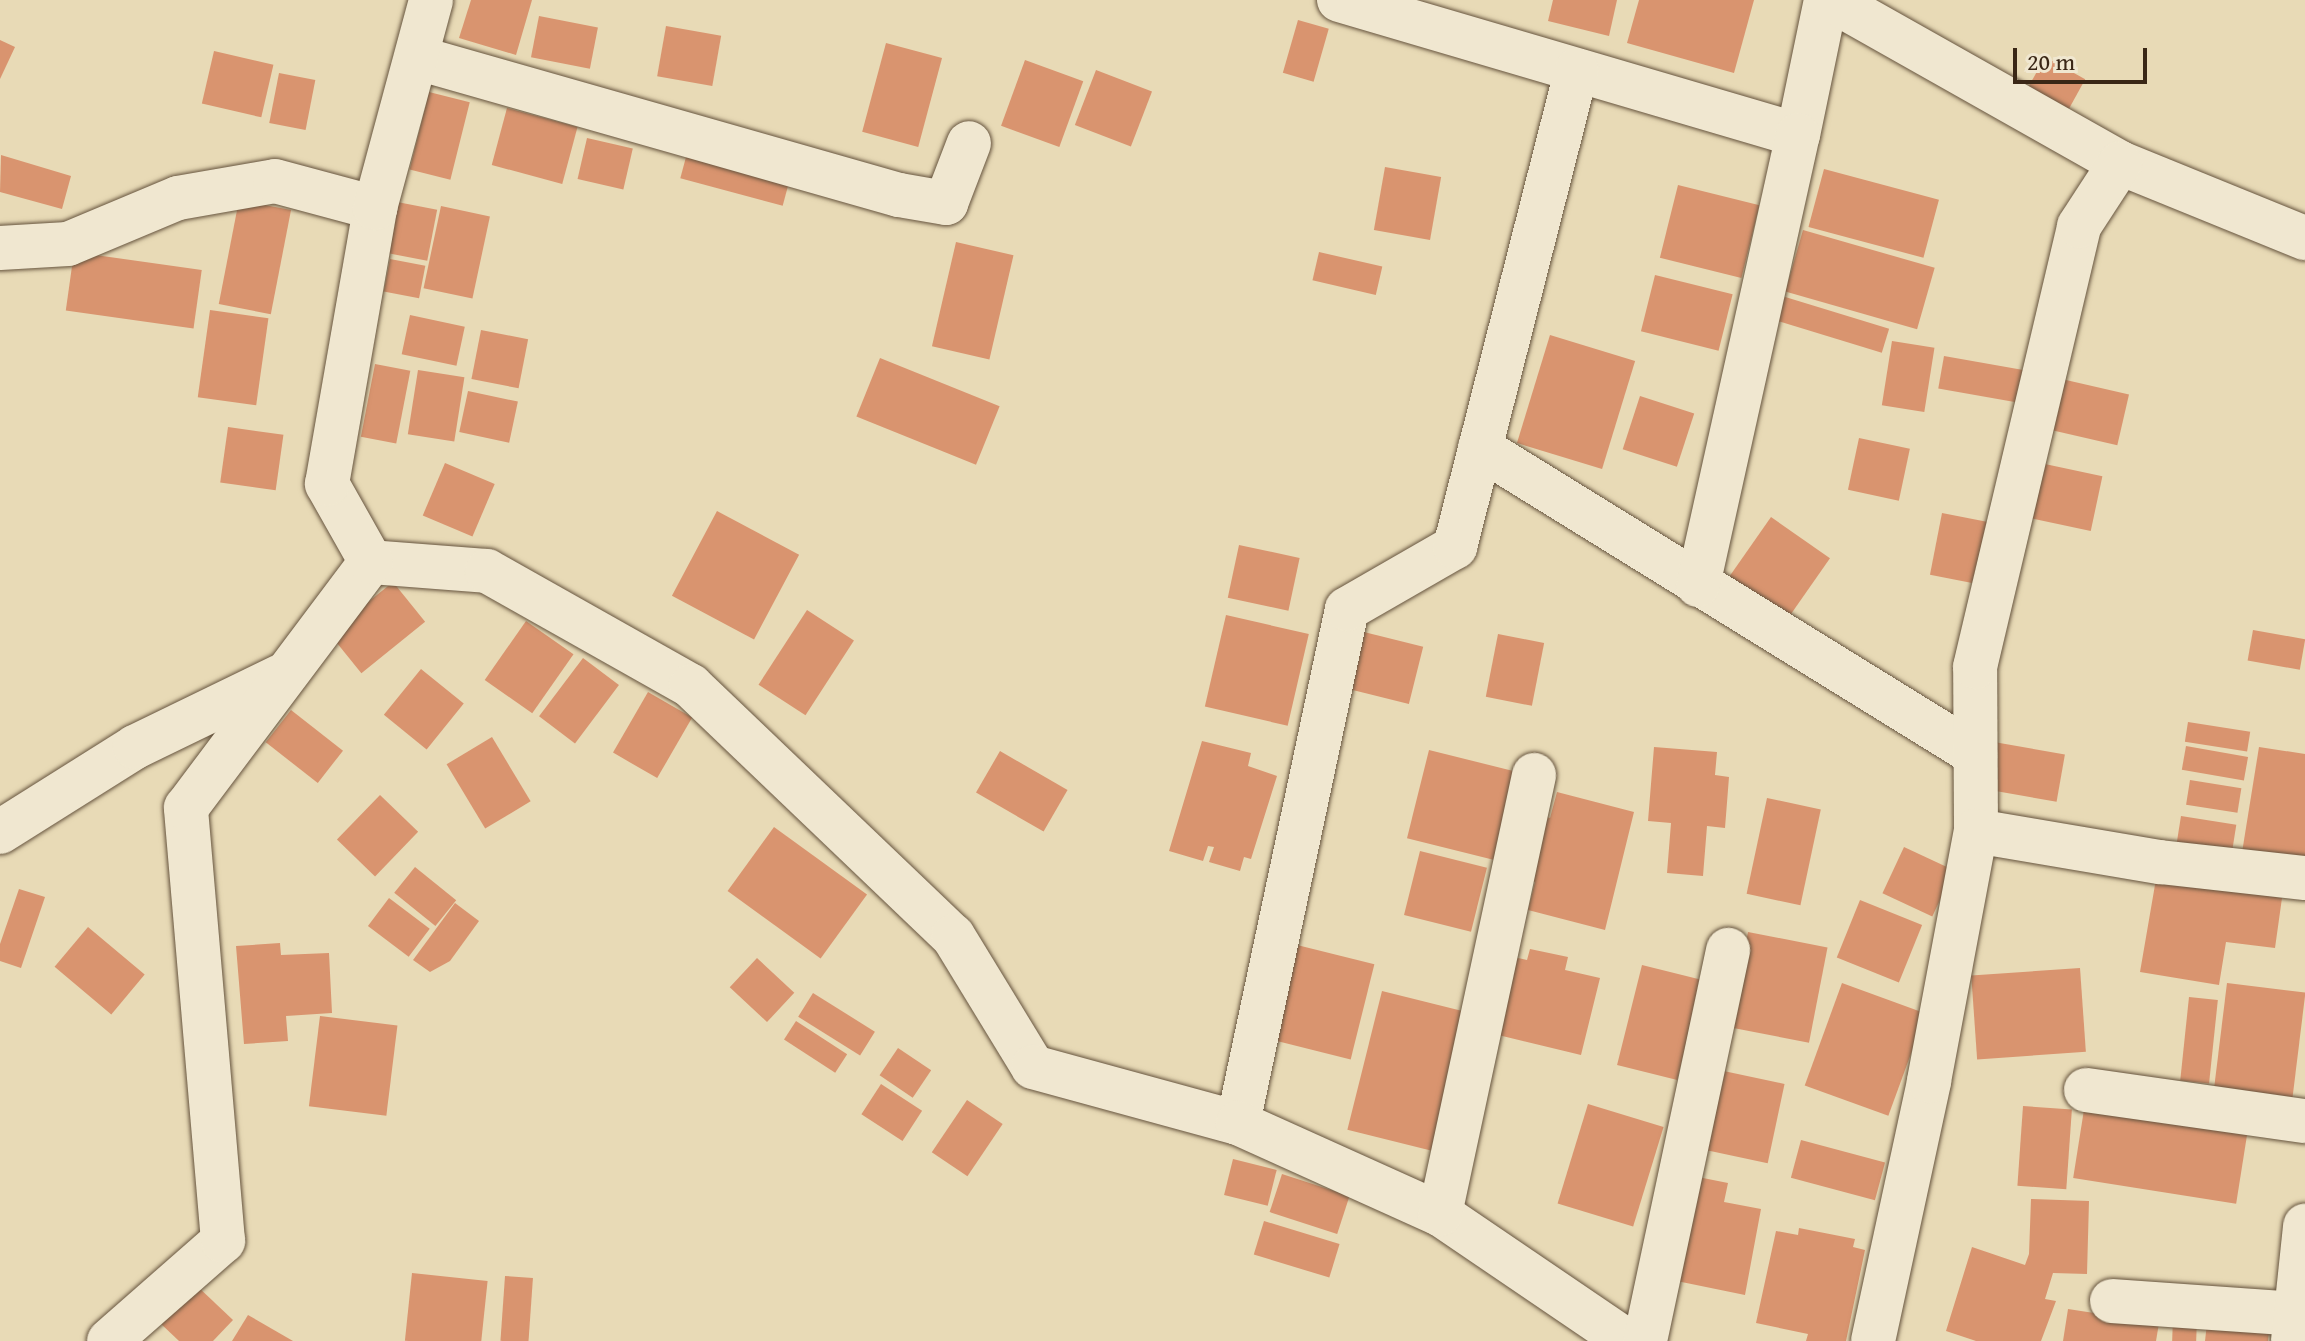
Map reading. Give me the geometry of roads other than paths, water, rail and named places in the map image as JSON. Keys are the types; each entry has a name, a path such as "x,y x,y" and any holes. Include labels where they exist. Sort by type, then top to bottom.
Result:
{"street":[{"path":"371,562 327,484 375,208 418,58 431,0"},
{"path":"1339,0 1798,135"},
{"path":"1698,585 1828,0 2120,163 2305,238"},
{"path":"418,58 899,195 946,203 969,143"},
{"path":"1238,1123 1347,609 1455,547 1577,70"},
{"path":"1873,1341 1929,1081 1976,831 1975,667 2079,226 2120,163"},
{"path":"0,248 68,244 178,198 275,181 375,208"},
{"path":"1480,448 1975,754"},
{"path":"109,1341 223,1241 186,808 371,562"},
{"path":"371,562 487,571 691,686 953,936 1033,1067 1238,1123 1440,1214 1627,1341"},
{"path":"0,832 135,747 287,673"},
{"path":"1440,1214 1534,775"},
{"path":"1976,831 2160,862 2305,878"},
{"path":"1645,1341 1728,950"},
{"path":"2086,1090 2305,1121"},
{"path":"2112,1301 2294,1327 2305,1226"}]}
